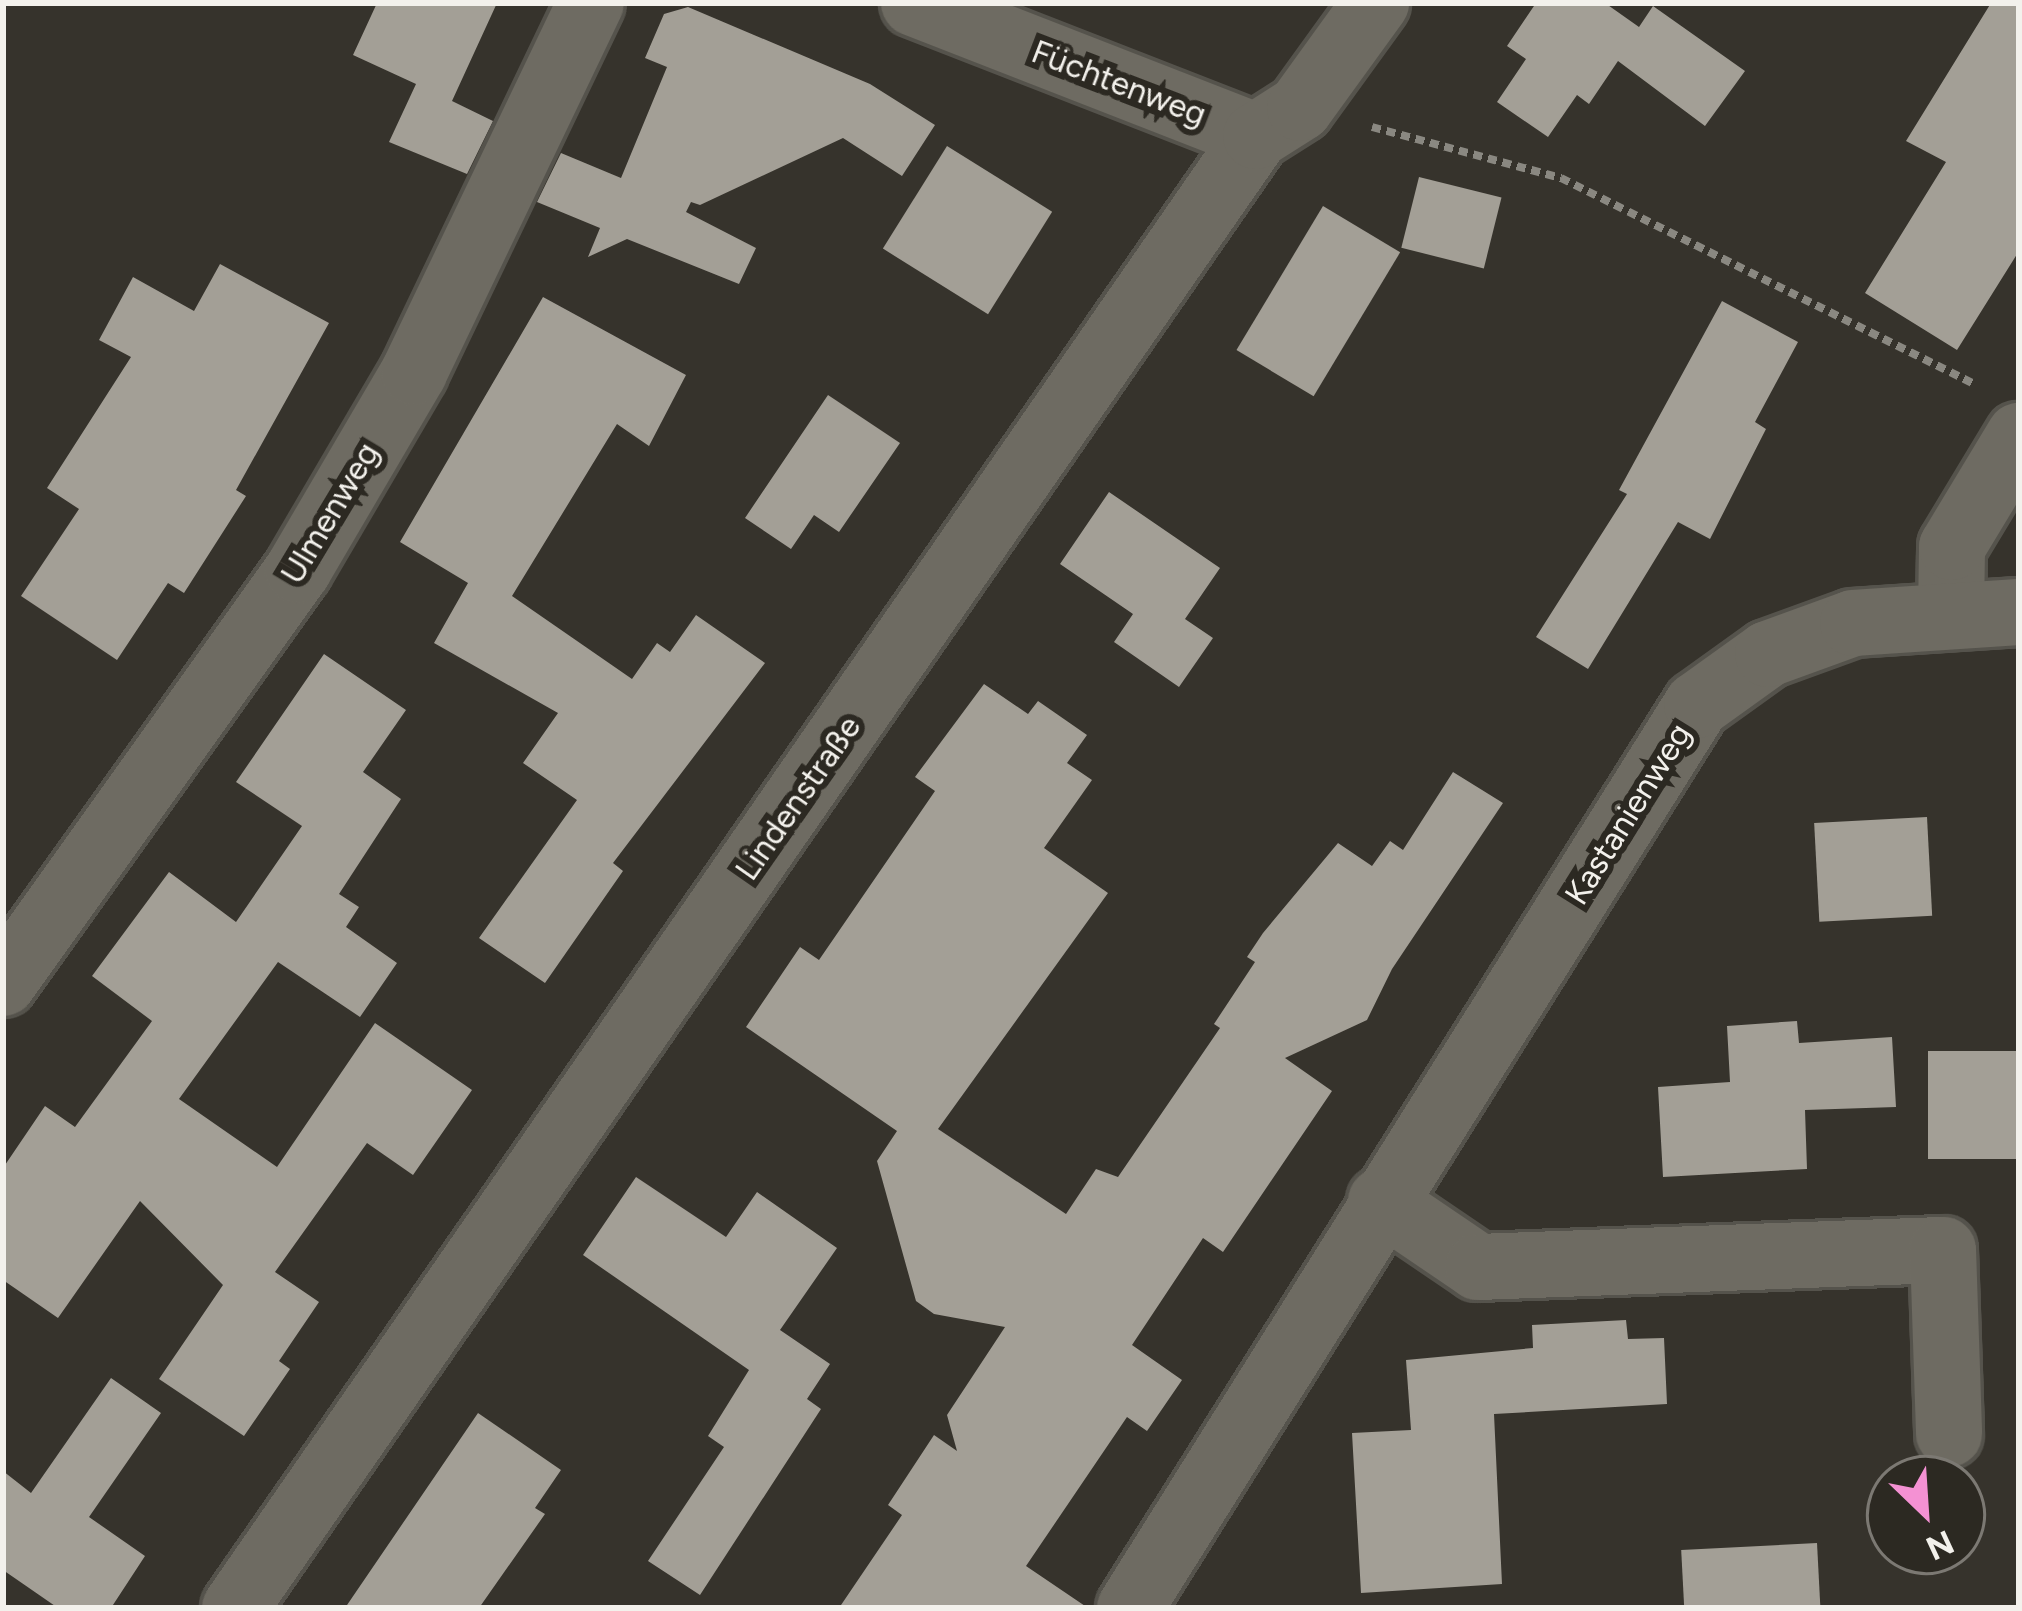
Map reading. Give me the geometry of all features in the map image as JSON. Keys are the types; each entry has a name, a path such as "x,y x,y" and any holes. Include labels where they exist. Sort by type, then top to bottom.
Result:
{"street":[{"name":"Ulmenweg","path":"3,983 298,570 414,371 591,3"},
{"name":"Füchtenweg","path":"914,3 1278,122"},
{"name":"Lindenstraße","path":"236,1608 1278,122 1376,3"},
{"path":"1952,613 1952,547 2000,411"},
{"name":"Kastanienweg","path":"1130,1608 1697,705 1768,654 1832,631 1952,613 2019,612"},
{"path":"1382,1201 1478,1267 1943,1250 1949,1434"}],"path":[{"path":"1278,122 1561,178 2000,411"}],"building":[{"path":"377,3 497,3 452,101 493,121 467,174 389,142 416,84 353,55"},
{"path":"1536,3 1605,3 1639,27 1653,6 1745,71 1705,126 1618,61 1589,104 1577,95 1548,137 1497,102 1526,59 1507,46"},
{"path":"1991,3 2019,3 2019,251 1957,350 1865,293 1946,162 1906,141"},
{"path":"688,7 870,84 935,125 902,176 843,138 700,205 691,202 686,212 756,248 739,284 627,239 588,257 600,228 537,202 561,153 621,178 667,67 645,58 664,14"},
{"path":"947,146 1052,212 988,314 883,249"},
{"path":"1419,177 1501,198 1484,268 1401,248"},
{"path":"1323,206 1400,252 1314,396 1236,350"},
{"path":"220,264 329,323 236,490 246,496 184,593 168,583 117,660 21,596 79,509 47,488 131,357 99,340 133,277 194,311"},
{"path":"543,297 686,375 649,446 617,424 512,596 632,679 657,643 670,652 696,615 765,663 613,863 623,871 545,983 479,938 577,800 523,763 558,713 434,643 468,583 400,542"},
{"path":"1722,301 1798,342 1755,422 1766,429 1710,539 1678,522 1588,669 1536,637 1627,494 1619,490"},
{"path":"828,395 900,443 839,532 814,515 791,549 745,518"},
{"path":"1109,492 1220,568 1185,619 1213,638 1179,687 1114,642 1133,614 1060,564"},
{"path":"324,654 406,710 363,772 401,799 339,894 359,907 346,927 397,963 360,1017 278,962 179,1099 277,1167 375,1023 472,1090 413,1175 367,1143 275,1272 319,1302 279,1361 290,1369 244,1436 159,1379 223,1285 140,1201 58,1318 3,1280 3,1168 45,1106 75,1127 152,1021 92,976 169,872 236,922 302,826 236,782"},
{"path":"984,684 1028,714 1038,701 1087,735 1067,763 1092,780 1044,848 1108,893 938,1129 1066,1214 1096,1169 1118,1177 1220,1028 1214,1024 1255,962 1247,957 1338,843 1372,866 1390,841 1403,850 1453,772 1503,803 1392,969 1367,1020 1285,1058 1332,1091 1223,1252 1203,1238 1132,1345 1182,1380 1147,1431 1127,1417 1026,1566 1088,1608 839,1608 902,1515 888,1505 934,1435 957,1451 947,1415 1005,1327 934,1314 916,1301 877,1161 897,1131 746,1027 800,947 819,960 935,791 915,777"},
{"path":"1927,817 1932,916 1819,922 1814,823"},
{"path":"1797,1021 1799,1043 1892,1037 1896,1107 1805,1110 1807,1169 1663,1177 1658,1087 1730,1082 1727,1026"},
{"path":"1928,1051 2019,1051 2019,1159 1928,1159"},
{"path":"636,1177 726,1237 757,1192 837,1248 780,1330 830,1364 807,1399 821,1409 700,1595 648,1561 724,1447 708,1436 749,1370 583,1255"},
{"path":"1626,1320 1628,1339 1664,1338 1667,1404 1494,1414 1502,1584 1361,1593 1352,1433 1411,1430 1406,1360 1533,1348 1532,1325"},
{"path":"111,1378 161,1413 89,1517 145,1556 111,1608 58,1608 3,1570 3,1471 31,1493"},
{"path":"478,1413 561,1470 535,1508 545,1514 479,1608 345,1608"},
{"path":"1817,1543 1820,1608 1684,1608 1681,1550"}]}
